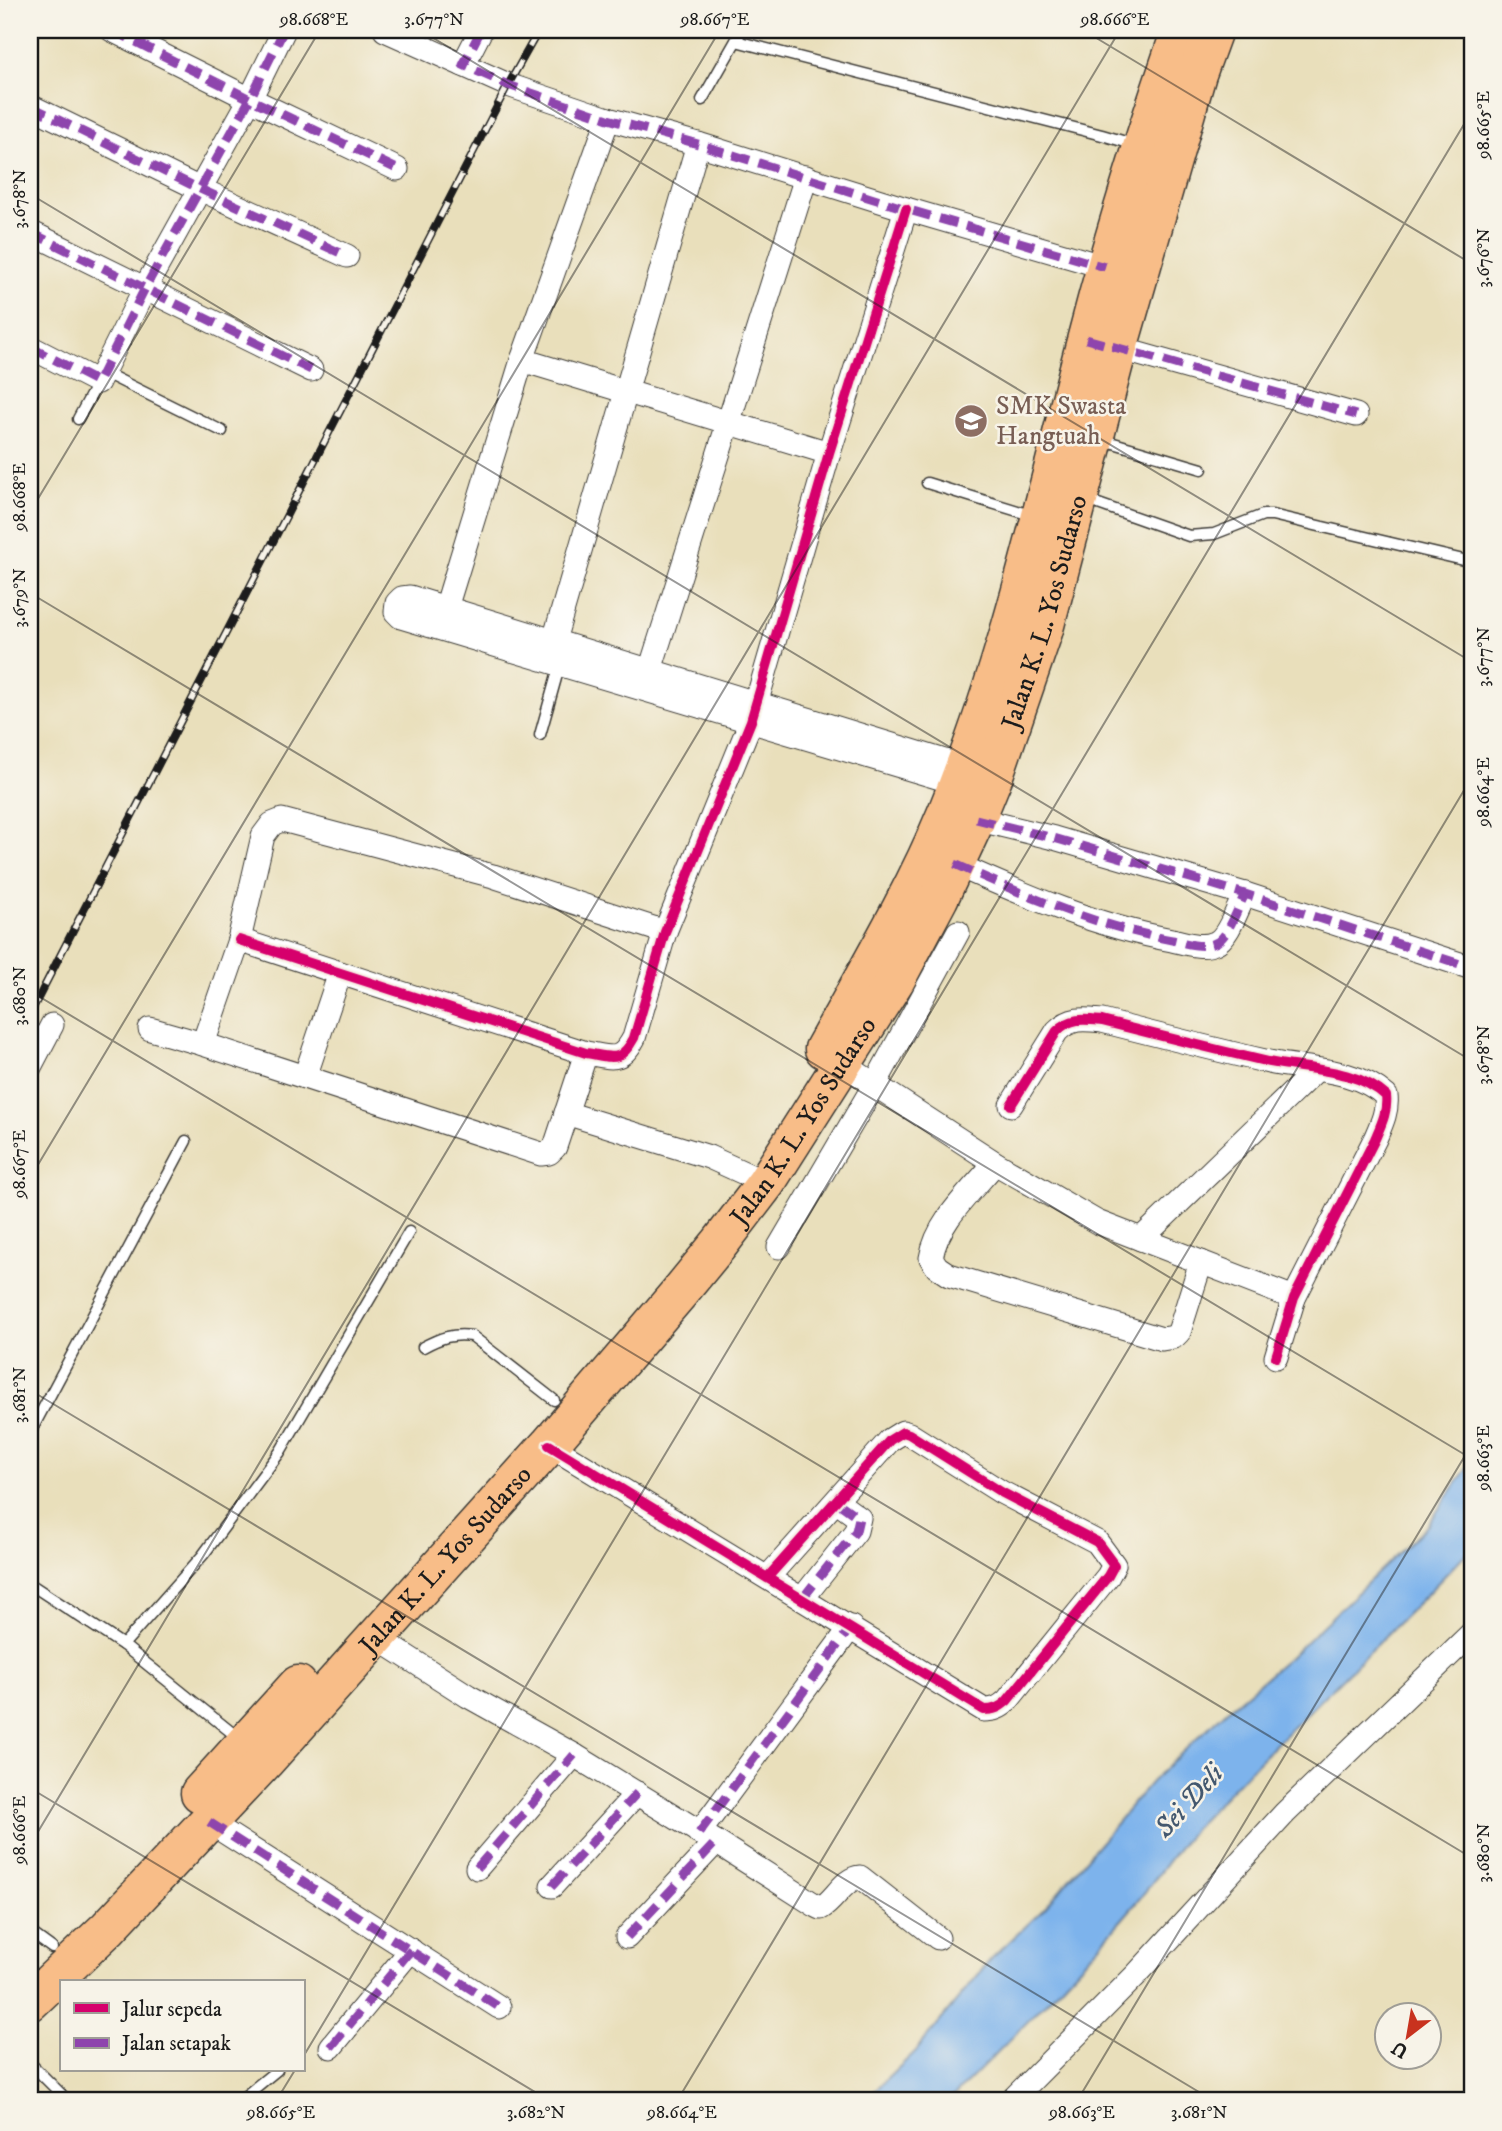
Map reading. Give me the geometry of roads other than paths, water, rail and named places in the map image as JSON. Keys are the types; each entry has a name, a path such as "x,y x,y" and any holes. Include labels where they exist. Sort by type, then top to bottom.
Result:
{"highway":[{"name":"Jalan K. L. Yos Sudarso","path":"1102,344 1105,267 1142,146 1185,33"},
{"name":"Jalan K. L. Yos Sudarso","path":"30,2002 108,1928 209,1822 255,1752 554,1400 755,1177 843,1064 964,867 976,787 1006,647 1040,517 1079,434 1102,344 1198,74 1185,33"},
{"name":"Jalan K. L. Yos Sudarso","path":"37,1949 181,1814 255,1752 376,1637 549,1445 720,1243 916,878 946,814 976,787 1044,629 1080,497 1079,434"}],"street":[{"path":"112,30 397,169"},
{"path":"30,348 101,377 145,288 250,99 284,30"},
{"path":"385,30 508,85 608,119 1105,267"},
{"path":"463,65 481,30"},
{"path":"30,106 347,257"},
{"path":"446,608 522,360 608,119"},
{"path":"554,655 626,391 698,145"},
{"path":"647,680 806,177"},
{"path":"239,940 586,1053 615,1058 626,1052 634,1038 665,932 754,712 829,453 906,209"},
{"path":"30,232 311,370"},
{"path":"1102,344 1356,415"},
{"path":"522,360 829,453"},
{"path":"554,655 446,608 410,597 402,598 397,603 396,612 401,617 647,680 754,712 976,787 1054,838 1245,894 1472,968"},
{"path":"203,1044 239,940 263,836 272,824 282,820 493,876 665,932"},
{"path":"964,867 1096,922 1201,946 1222,939 1245,894"},
{"path":"779,1247 875,1084 958,932"},
{"path":"305,1077 340,973"},
{"path":"1011,1105 1057,1031 1072,1020 1085,1019 1359,1079 1383,1093 1387,1104 1375,1139 1294,1298 1276,1357"},
{"path":"30,1067 52,1025"},
{"path":"150,1029 541,1154 549,1153 555,1147 586,1053"},
{"path":"843,1064 995,1163 1087,1217 1294,1298"},
{"path":"1141,1239 1316,1070"},
{"path":"566,1113 709,1157 755,1177"},
{"path":"995,1163 947,1220 933,1246 931,1258 937,1267 949,1275 1162,1339 1174,1337 1179,1332 1201,1262"},
{"path":"549,1445 767,1578 851,1627 984,1710 992,1710 1007,1701 1114,1565 1097,1542 1001,1492 909,1434 898,1434 767,1578"},
{"path":"802,1599 856,1531 859,1523 859,1518 837,1502"},
{"path":"627,1937 708,1837 851,1627"},
{"path":"1011,2101 1137,1974 1285,1813 1472,1633"},
{"path":"376,1637 468,1696 574,1755 821,1908 852,1878 860,1877 938,1938"},
{"path":"477,1868 574,1755"},
{"path":"552,1886 636,1793"},
{"path":"209,1822 499,2007"},
{"path":"331,2047 411,1950"}],"lane":[{"path":"702,100 742,30"},
{"path":"736,41 1142,146"},
{"path":"78,419 101,377 222,431"},
{"path":"1079,434 1202,469"},
{"path":"927,483 1040,517"},
{"path":"1080,497 1189,536 1214,534 1264,515 1272,515 1472,562"},
{"path":"540,734 554,655"},
{"path":"30,1433 186,1141"},
{"path":"123,1645 203,1555 281,1452 409,1232"},
{"path":"423,1347 441,1338 459,1334 472,1336 554,1400"},
{"path":"30,1584 123,1645 255,1752"},
{"path":"30,2063 68,2101"},
{"path":"239,2101 275,2072"}],"water":[{"name":"Sei Deli","path":"1472,1456 1472,1547 1200,1822 1131,1909 1065,1983 949,2101 864,2101 916,2051 991,1959 1044,1909 1151,1782 1225,1712 1292,1655 1427,1526 1465,1471"}],"railway":[{"path":"30,1014 508,85 539,30"}],"place":[{"name":"SMK Swasta Hangtuah","path":"971,421"}]}
